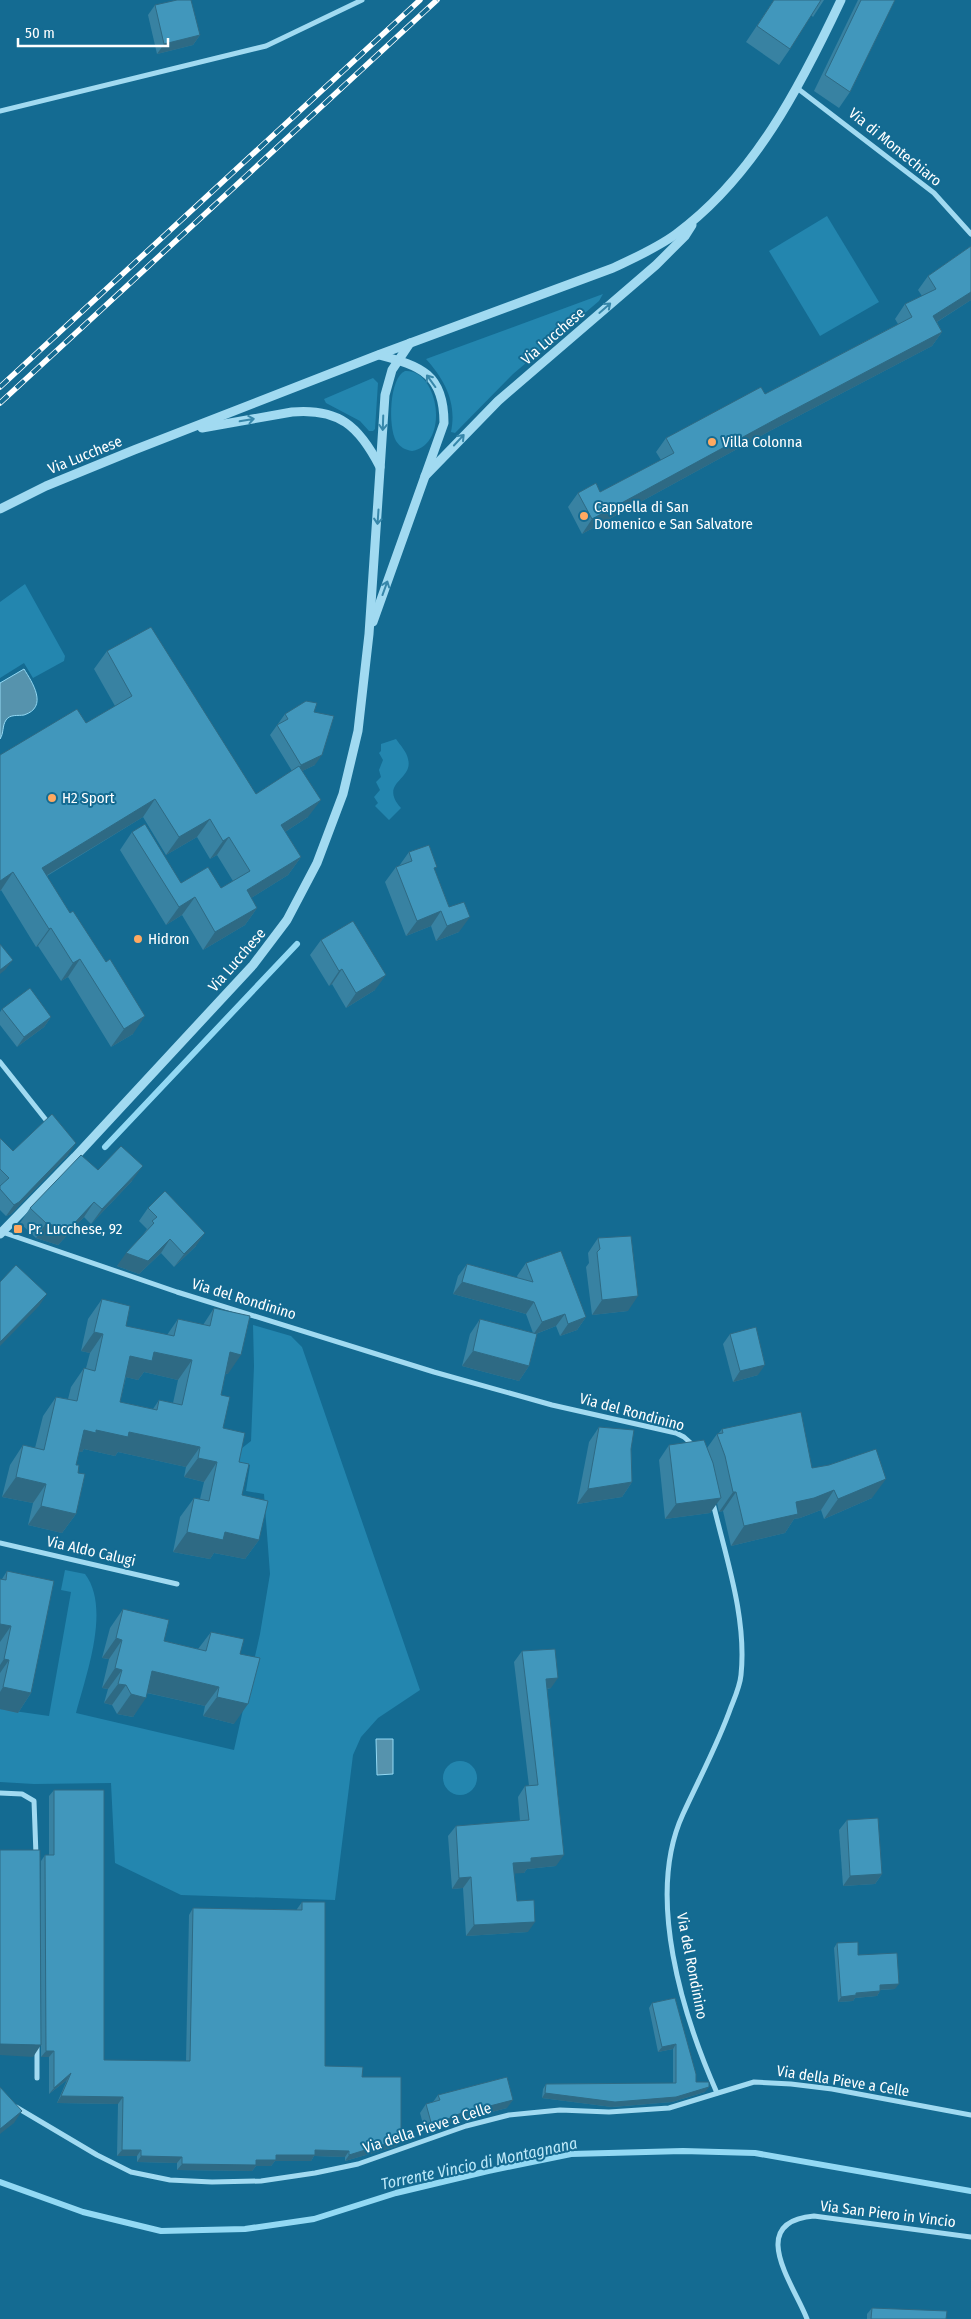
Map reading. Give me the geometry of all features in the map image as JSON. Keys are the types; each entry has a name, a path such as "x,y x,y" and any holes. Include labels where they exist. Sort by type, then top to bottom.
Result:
{"street":[{"path":"0,111 266,46 362,0"},
{"name":"Via Lucchese","path":"425,476 498,401 656,264 684,236 697,217 753,155 797,88 840,0"},
{"name":"Via di Montechiaro","path":"797,88 934,193 971,234"},
{"name":"Via Lucchese","path":"0,509 79,472 182,431 378,355 613,268 649,251 676,234 697,217"},
{"name":"Via Lucchese","path":"1,1233 72,1153 253,965 287,920 329,836 350,773 358,731 369,634 385,395 389,377 397,360 410,343"},
{"name":"Via Lucchese","path":"369,634 444,423 442,404 435,384 428,375 417,366 378,355"},
{"name":"Via Lucchese","path":"182,431 292,412 327,414 357,430 370,447 381,468"},
{"path":"0,1062 52,1128"},
{"name":"Via del Rondinino","path":"1,1233 177,1292 434,1372 552,1405 676,1433 691,1442 698,1453"},
{"name":"Via del Rondinino","path":"712,1500 737,1608 741,1677 722,1732 678,1828 667,1892 667,1912 678,1981 690,2026 717,2093"},
{"name":"Via Aldo Calugi","path":"0,1543 177,1584"},
{"path":"0,1792 27,1796 34,1801 36,1861"},
{"path":"37,2038 37,2078"},
{"name":"Via della Pieve a Celle","path":"12,2103 27,2115 131,2172 170,2180 212,2182 261,2181 358,2164 466,2126 509,2115 560,2110 609,2112 669,2108 740,2085 766,2081 832,2089 971,2115"},
{"name":"Via San Piero in Vincio","path":"807,2319 778,2253 780,2235 786,2226 794,2220 814,2216 971,2237"}],"shaded area":[{"path":"827,216 879,302 820,336 769,251"},
{"path":"603,294 599,301 513,374 455,433 451,432 452,411 448,392 439,375 426,359"},
{"path":"405,371 416,373 426,381 436,407 436,422 432,435 424,445 412,451 403,448 396,441 393,434 391,415 396,383 400,375"},
{"path":"373,378 378,383 375,429 373,431 369,431 360,421 326,403 324,399"},
{"path":"25,584 65,656 64,661 33,678 24,663 0,678 0,602"},
{"path":"24,669 34,687 37,700 36,706 32,711 24,715 8,718 0,739 0,683"},
{"path":"396,739 406,754 408,766 393,792 401,808 389,820 375,806 378,803 374,797 380,790 376,782 381,777 379,770 383,760 379,753 381,751 381,744"},
{"path":"253,1325 291,1336 302,1347 420,1690 378,1718 361,1737 353,1755 335,1900 181,1895 115,1863 111,1783 34,1784 0,1782 0,1709 49,1716 71,1592 61,1590 65,1570 85,1574 92,1588 96,1605 94,1642 76,1713 234,1750 260,1634 270,1574 264,1494 246,1491 250,1465 235,1463 237,1452 251,1441 254,1366"},
{"path":"376,1739 393,1739 393,1774 377,1775"},
{"path":"460,1761 472,1766 477,1778 472,1790 460,1795 448,1790 443,1778 448,1766"}],"building":[{"path":"177,0 191,0 200,35 164,44 155,5"},
{"path":"774,0 821,0 790,49 757,26"},
{"path":"861,0 895,0 850,92 825,75"},
{"path":"971,246 971,292 933,316 942,332 592,519 578,493 596,483 600,492 674,453 666,438 761,387 765,394 912,317 905,304 936,289 928,276"},
{"path":"151,627 256,794 299,766 321,800 281,825 301,857 247,890 257,908 215,932 195,897 179,907 132,832 145,824 181,883 208,867 221,888 250,871 229,837 223,841 210,819 179,837 155,799 42,868 70,913 73,911 106,962 110,959 145,1016 124,1029 80,959 73,963 13,872 0,881 0,755 77,709 86,723 132,696 107,651"},
{"path":"306,701 317,703 314,712 334,716 322,755 301,765 277,725 288,719 285,714"},
{"path":"429,845 437,867 434,868 449,907 464,902 470,917 447,926 441,911 417,921 396,867 412,861 409,852"},
{"path":"353,921 386,975 356,993 342,969 339,971 321,940"},
{"path":"0,944 13,960 0,970"},
{"path":"30,988 51,1017 24,1037 2,1009"},
{"path":"52,1114 76,1143 14,1205 0,1189 0,1186 9,1178 0,1169 0,1138 13,1151"},
{"path":"121,1146 143,1166 102,1209 94,1202 68,1230 46,1223 30,1208 81,1155 98,1170"},
{"path":"165,1191 205,1233 184,1254 170,1239 148,1261 126,1253 154,1223 152,1221 157,1217 148,1208"},
{"path":"631,1236 638,1296 602,1300 597,1252 600,1249 598,1238"},
{"path":"561,1251 586,1317 568,1324 565,1314 542,1322 534,1302 462,1282 467,1264 533,1282 526,1263"},
{"path":"16,1265 47,1294 0,1342 0,1282"},
{"path":"102,1299 130,1306 126,1326 174,1336 178,1319 210,1326 214,1308 250,1316 241,1355 230,1352 221,1395 230,1397 223,1428 245,1433 239,1462 249,1464 242,1495 268,1501 259,1540 225,1532 223,1540 187,1532 194,1498 209,1501 217,1462 198,1458 200,1447 129,1432 128,1437 96,1430 96,1433 84,1430 76,1465 79,1465 78,1473 85,1474 76,1514 41,1506 46,1484 16,1477 23,1445 44,1450 56,1397 77,1401 84,1368 95,1371 103,1334 94,1332","holes":["154,1352 192,1360 182,1405 159,1400 157,1410 120,1402 130,1356 152,1361"]},
{"path":"480,1319 537,1334 529,1366 473,1351"},
{"path":"756,1327 765,1365 740,1371 730,1334"},
{"path":"801,1412 812,1468 829,1465 876,1449 886,1479 838,1499 834,1490 814,1498 796,1502 798,1514 744,1526 736,1492 733,1492 725,1456 717,1434 723,1433 722,1429"},
{"path":"599,1427 634,1430 631,1449 632,1482 588,1489"},
{"path":"704,1440 713,1463 721,1498 676,1504 669,1445"},
{"path":"7,1571 54,1581 31,1693 3,1687 9,1660 4,1659 11,1626 0,1624 0,1579 6,1580"},
{"path":"123,1609 169,1620 164,1641 206,1651 211,1632 244,1639 240,1654 260,1658 248,1704 217,1697 219,1687 152,1671 146,1698 131,1694 126,1685 118,1684 122,1670 115,1668 122,1640 116,1638"},
{"path":"555,1649 558,1678 546,1679 564,1855 531,1858 531,1862 513,1863 517,1901 534,1900 535,1922 474,1925 471,1877 459,1878 456,1826 529,1820 525,1786 538,1785 522,1651"},
{"path":"54,1790 104,1790 104,2060 190,2061 193,1908 302,1910 302,1902 325,1902 325,2066 363,2067 362,2077 401,2077 401,2139 349,2155 349,2151 315,2150 315,2155 276,2155 276,2160 256,2160 256,2165 182,2164 182,2157 141,2156 141,2150 122,2150 123,2097 61,2096 71,2073 54,2088 54,2051 46,2051 45,1855 54,1855"},
{"path":"878,1818 882,1874 850,1876 847,1820"},
{"path":"0,1850 40,1850 41,2045 0,2044"},
{"path":"858,1942 858,1955 897,1953 899,1984 880,1985 880,1991 856,1993 856,1995 841,1997 837,1943"},
{"path":"675,1998 696,2074 696,2082 709,2082 709,2087 676,2097 615,2102 545,2093 546,2084 676,2083 676,2044 662,2047 652,2003"},
{"path":"507,2077 513,2100 459,2114 432,2126 426,2104 440,2100 438,2095"},
{"path":"0,2087 22,2111 0,2129"},
{"path":"872,2308 947,2311 946,2319 871,2319"}],"waterway":[{"path":"105,1147 297,944"},
{"name":"Torrente Vincio di Montagnana","path":"0,2182 83,2212 161,2231 245,2229 314,2219 396,2193 571,2154 683,2151 755,2153 971,2191"}],"railway":[{"path":"0,387 420,0"},
{"path":"0,403 437,0"}],"place":[{"name":"Villa Colonna","path":"712,442"},
{"name":"Cappella di San Domenico e San Salvatore","path":"584,516"},
{"name":"H2 Sport","path":"52,798"},
{"name":"Hidron","path":"138,939"},
{"name":"Pr. Lucchese, 92","path":"18,1229"}]}
